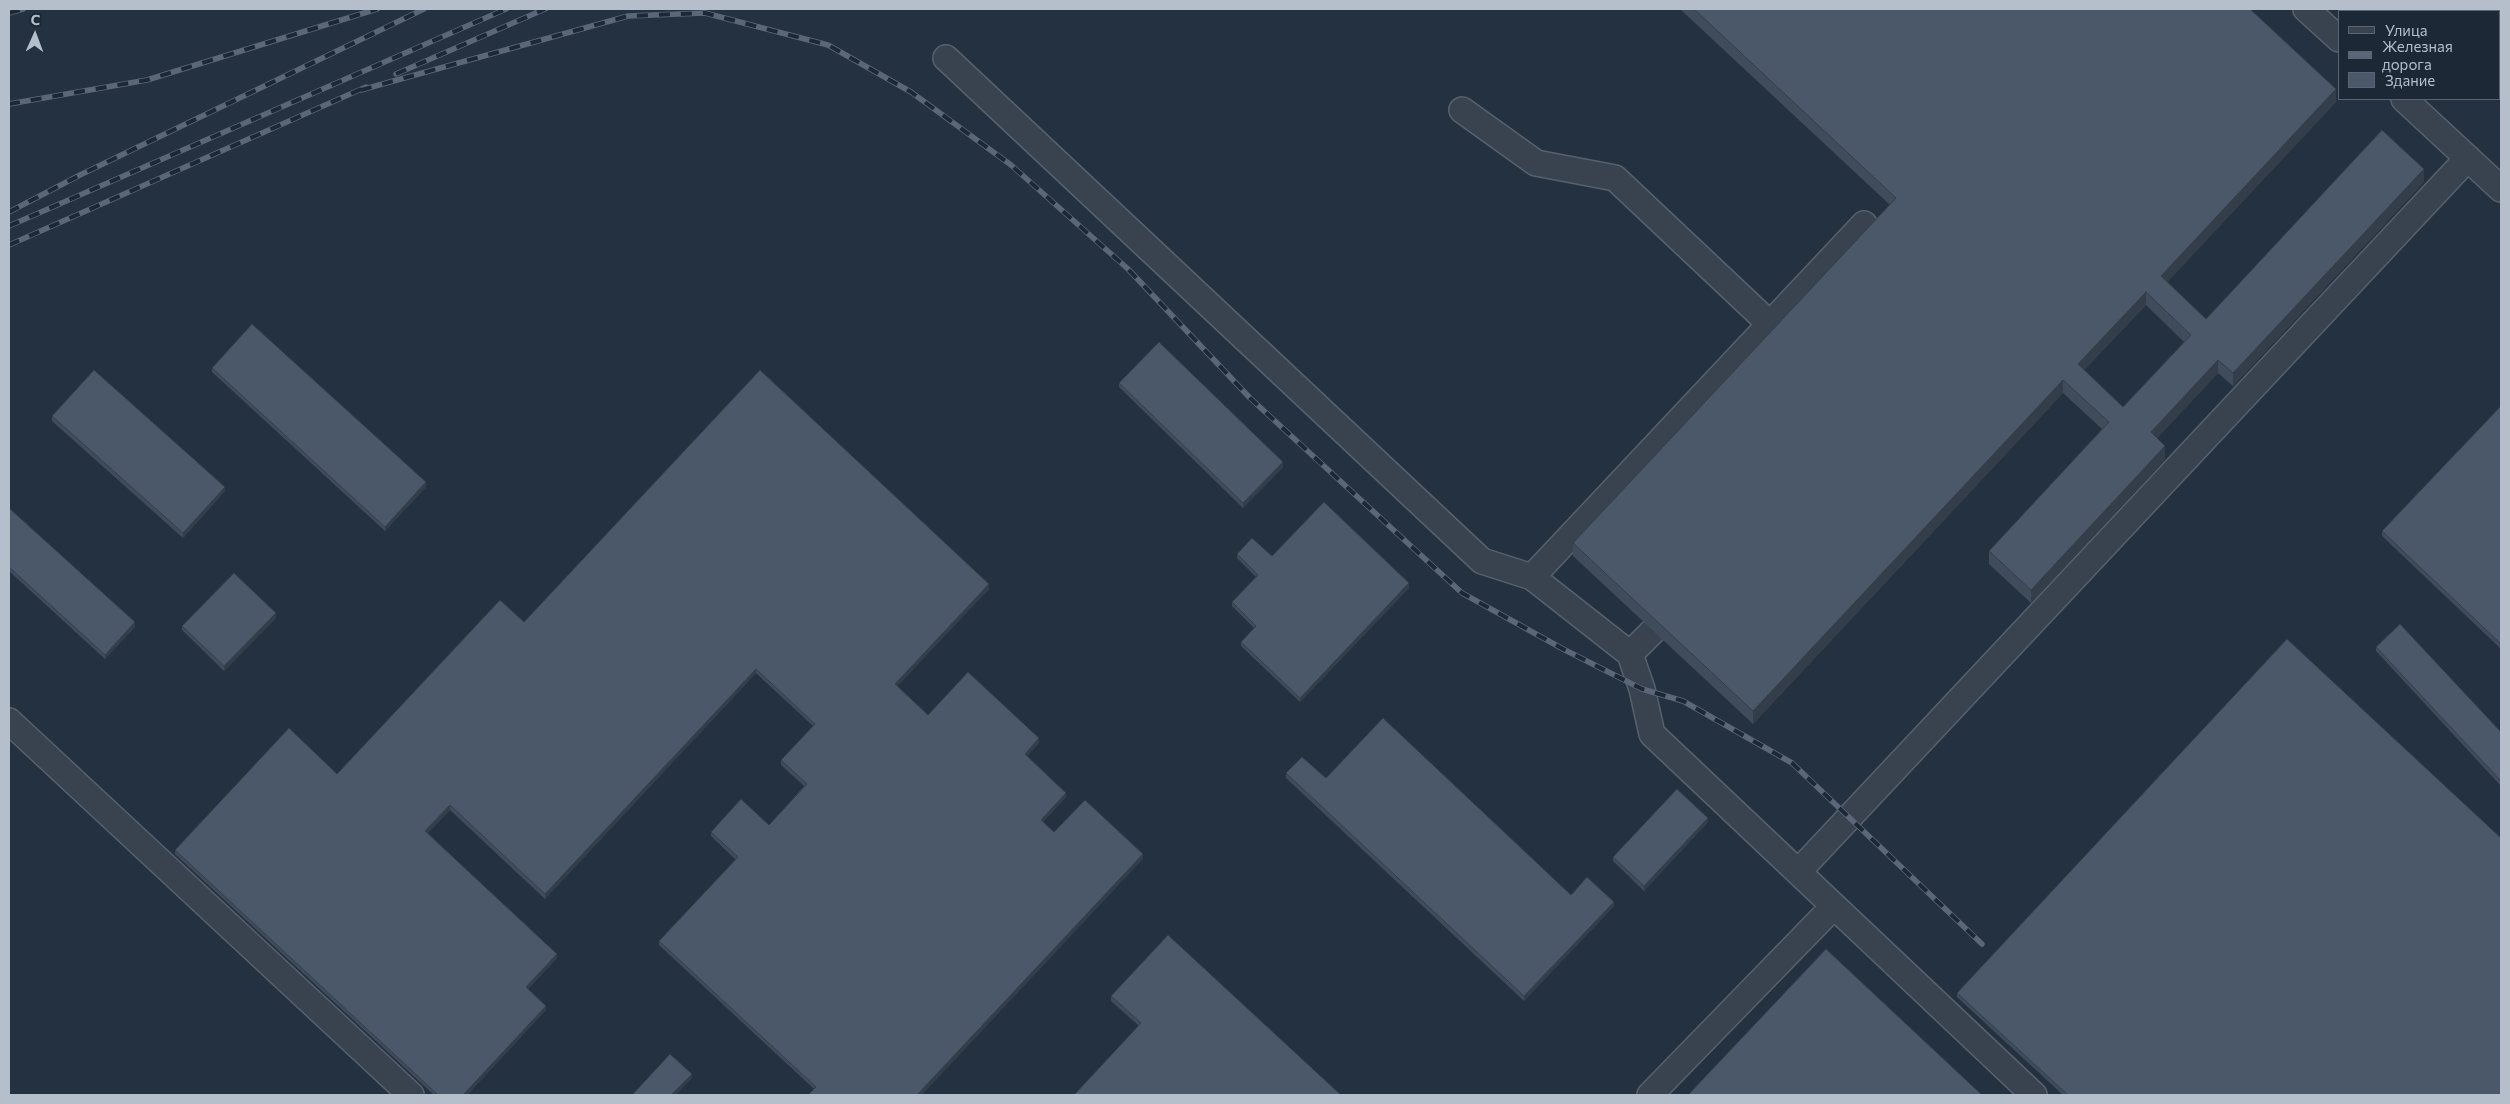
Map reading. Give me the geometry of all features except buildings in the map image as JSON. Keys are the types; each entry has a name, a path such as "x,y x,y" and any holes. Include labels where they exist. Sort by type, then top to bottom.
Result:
{"lane":[{"path":"2306,9 2338,38"},
{"path":"946,58 1482,561 1532,577 1630,654 1642,689 1652,734 2034,1095"},
{"path":"2405,100 2501,189"},
{"path":"1462,110 1536,163 1615,178 1770,324"},
{"path":"1798,872 2468,158"},
{"path":"1532,577 1864,224"},
{"path":"1630,654 1653,631"},
{"path":"9,721 411,1095"},
{"path":"1650,1095 1834,906"}],"railway":[{"path":"9,13 23,9"},
{"path":"9,104 147,80 377,9"},
{"path":"9,212 80,175 424,9"},
{"path":"9,226 506,9"},
{"path":"396,74 545,9"},
{"path":"361,90 628,16 705,13 828,45 911,92 1011,165 1128,269 1250,398 1462,593 1563,649 1642,689 1683,701 1792,763 1982,944"},
{"path":"9,245 366,87"}]}
